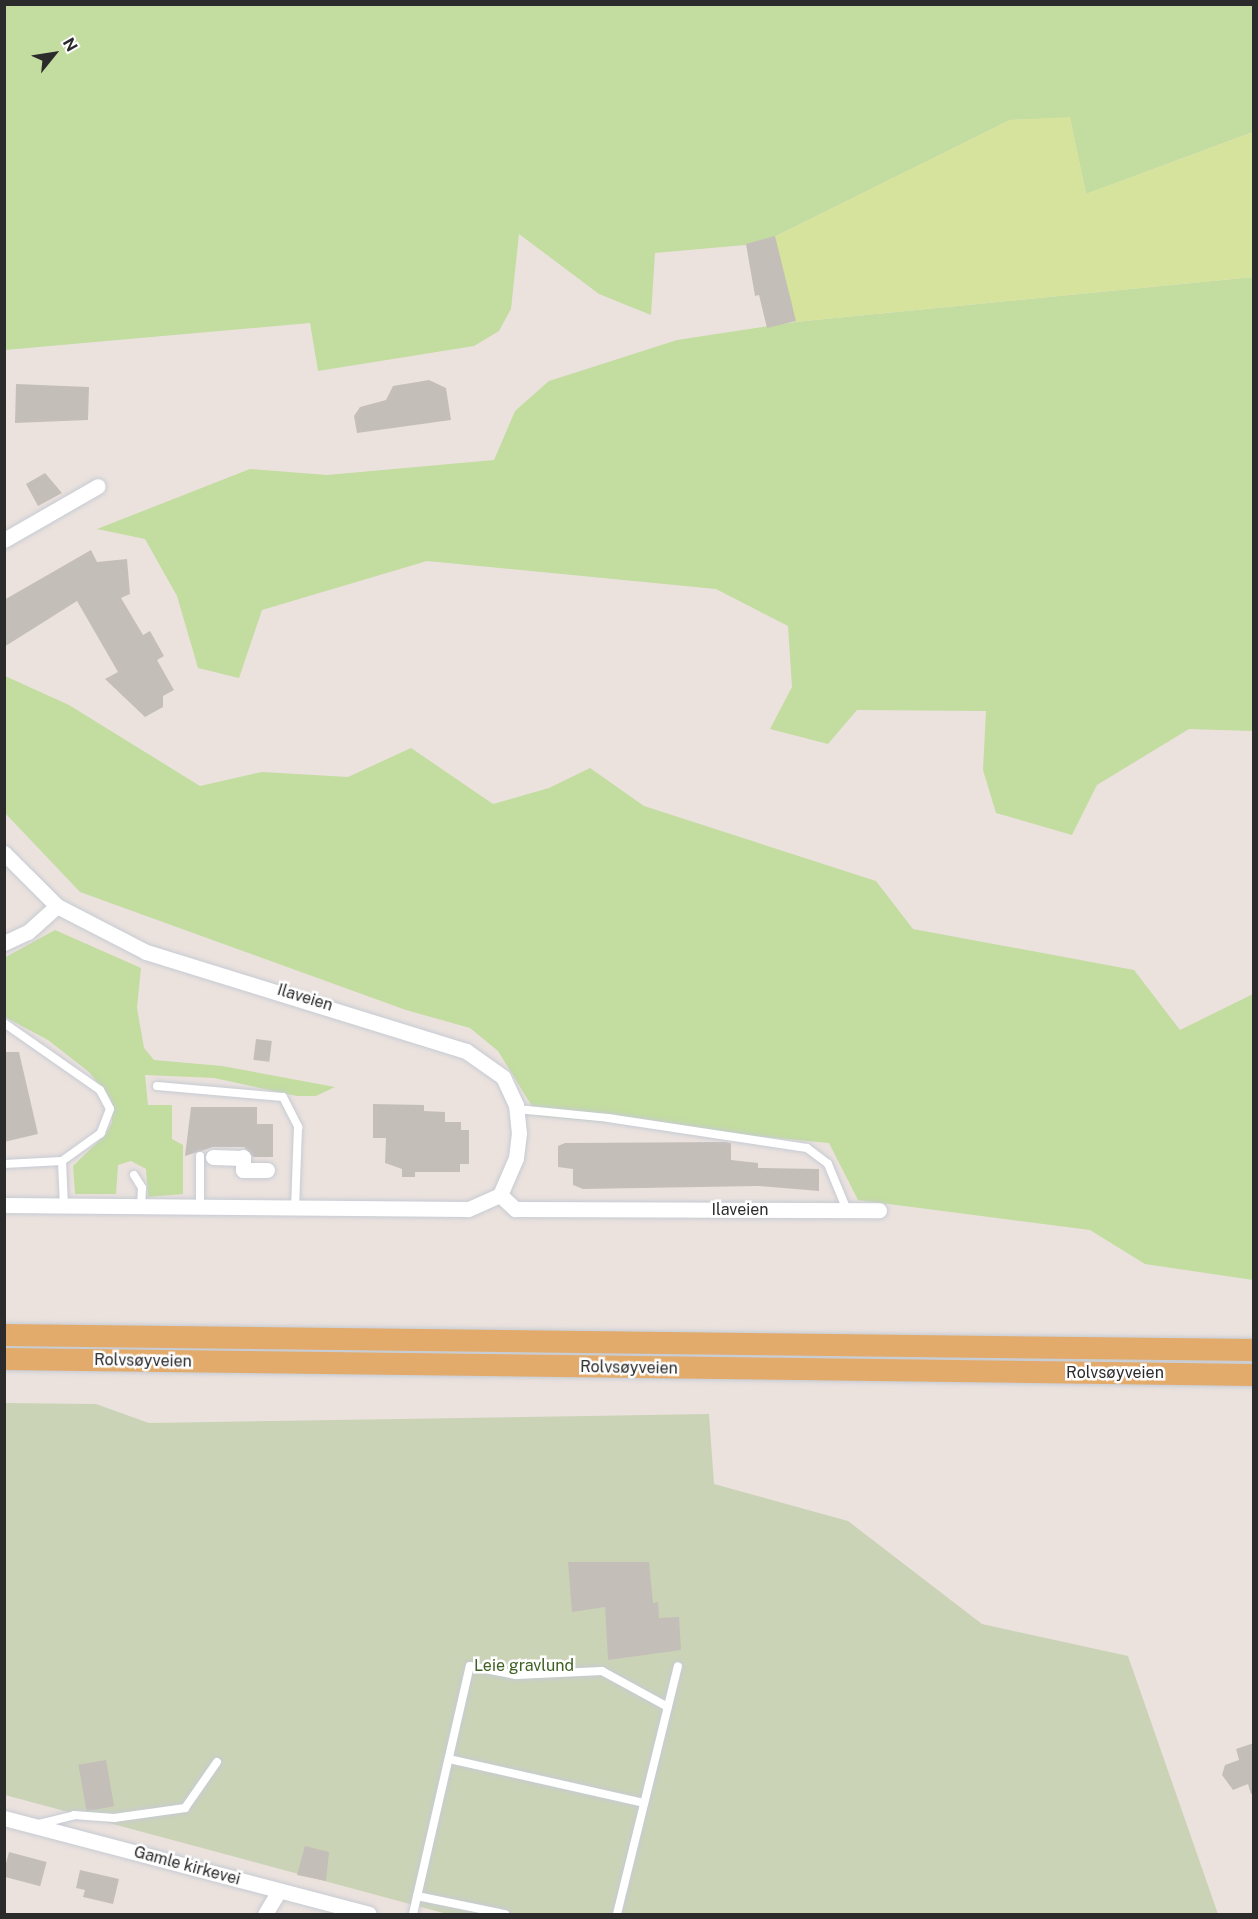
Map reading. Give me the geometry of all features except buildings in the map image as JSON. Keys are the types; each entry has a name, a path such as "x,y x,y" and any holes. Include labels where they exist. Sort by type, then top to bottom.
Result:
{"main road":[{"name":"Rolvsøyveien","path":"4,1335 1254,1350"},
{"name":"Rolvsøyveien","path":"4,1359 1254,1375"}],"street":[{"path":"4,540 98,486"},
{"name":"Ilaveien","path":"4,853 57,906 147,952 466,1051 503,1077 517,1109 516,1158 500,1195 515,1209 879,1210"},
{"path":"4,943 28,932 57,906"},
{"path":"206,1157 243,1157 243,1170 267,1170"},
{"path":"4,1205 468,1209 500,1195"},
{"name":"Gamle kirkevei","path":"4,1818 369,1914"},
{"path":"265,1914 279,1890"}],"lane":[{"path":"4,1023 91,1084 107,1100 108,1125 62,1161 4,1164"},
{"path":"157,1086 283,1097 298,1127 295,1208"},
{"path":"517,1109 608,1118 807,1148 828,1164 847,1210"},
{"path":"200,1208 206,1157"},
{"path":"62,1161 64,1206"},
{"path":"134,1175 142,1188 141,1207"},
{"path":"413,1914 470,1666 516,1675 602,1671 668,1707"},
{"path":"617,1914 678,1666"},
{"path":"449,1759 644,1803"},
{"path":"32,1826 74,1815 114,1818 185,1808 217,1762"},
{"path":"417,1896 505,1914"}],"green space":[{"path":"5,5 1253,5 1253,132 1086,194 1070,118 1010,120 774,237 745,245 655,253 651,315 599,294 519,234 511,309 499,331 474,346 318,371 310,323 5,350"},
{"path":"1070,117 1086,194 1253,132 1253,277 795,322 774,237 1010,120"},
{"path":"1253,277 1253,731 1189,729 1097,785 1072,835 996,813 983,770 986,711 857,710 828,744 770,729 792,687 788,626 716,589 427,561 262,610 239,678 198,668 177,596 145,539 97,529 250,469 327,475 494,460 515,411 549,381 677,340 795,322"},
{"path":"5,676 69,705 200,786 262,772 348,777 411,748 493,804 549,788 590,768 644,806 876,881 913,929 1134,970 1180,1030 1253,994 1253,1280 1145,1264 1090,1230 858,1200 829,1143 538,1116 498,1051 470,1028 406,1010 80,892 5,813"},
{"path":"55,930 141,968 137,1008 144,1048 154,1060 222,1066 335,1087 316,1096 297,1096 214,1078 145,1075 148,1105 172,1105 172,1139 183,1145 183,1194 148,1197 146,1169 131,1161 118,1165 116,1194 75,1194 73,1166 106,1134 112,1122 111,1100 89,1072 48,1040 5,1017 4,958"},
{"name":"Leie gravlund","path":"4,1403 96,1404 149,1423 709,1414 714,1484 848,1521 982,1624 1128,1656 1218,1914 447,1914 5,1795"}]}
